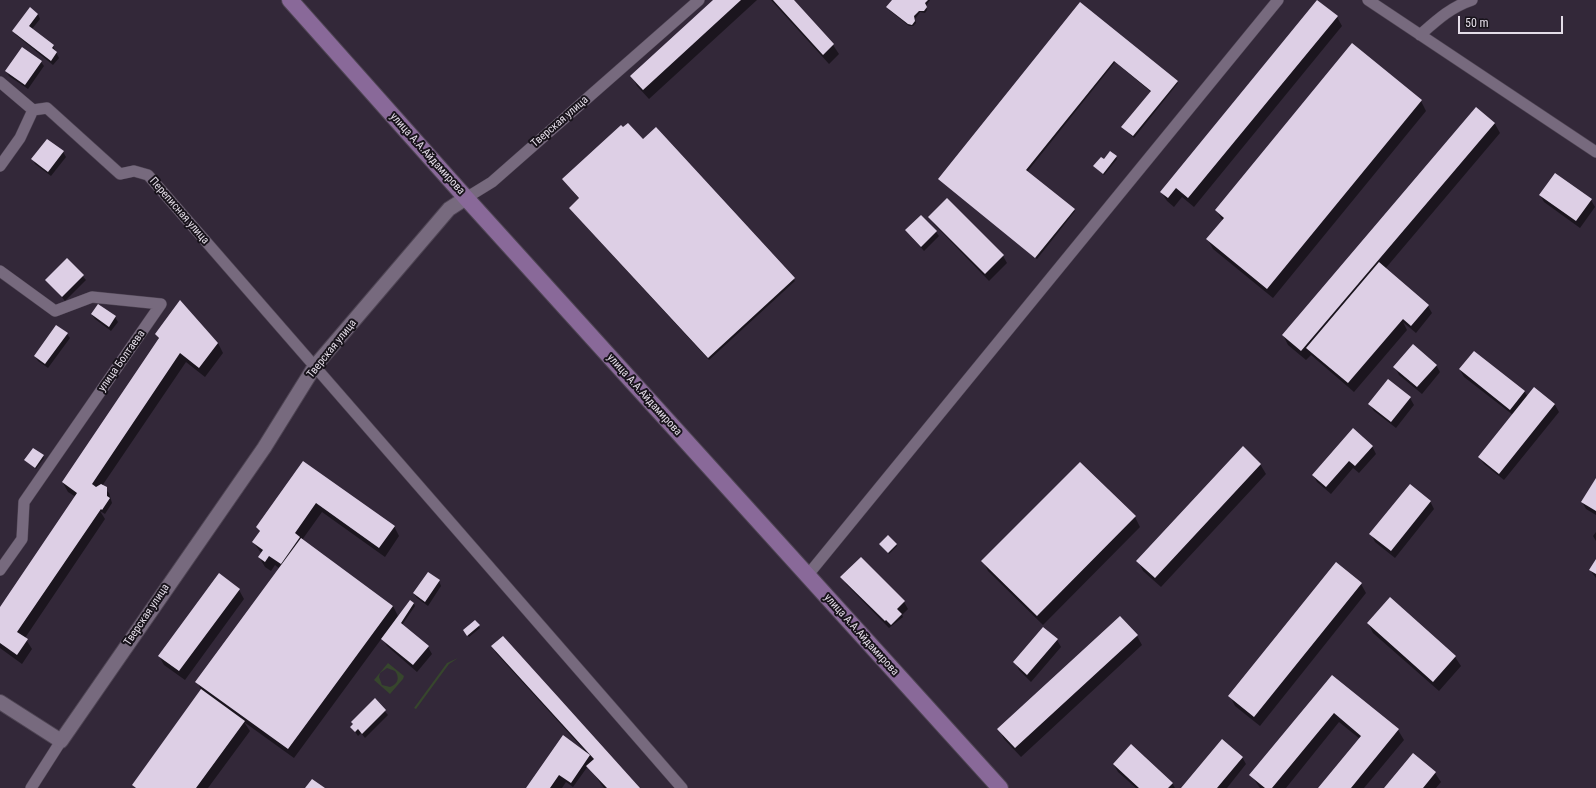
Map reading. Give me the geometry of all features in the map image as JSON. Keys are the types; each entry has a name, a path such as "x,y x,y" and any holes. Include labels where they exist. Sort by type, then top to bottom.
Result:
{"main road":[{"name":"улица А.А.Айдамирова","path":"290,0 466,198 1000,788"}],"street":[{"name":"Тверская улица","path":"31,788 61,741 264,448 315,366 449,209 492,182 699,0"},
{"path":"807,576 1278,0"},
{"path":"1368,0 1596,152"},
{"path":"1420,35 1446,12 1458,5 1472,0"},
{"path":"0,82 33,110 20,138 0,166"},
{"name":"Переписная улица","path":"33,110 47,108 120,174 134,171 148,175 315,366"},
{"name":"улица Болтаева","path":"0,270 55,312 92,297 162,304 24,502 22,539 0,570"},
{"path":"315,366 682,788"},
{"path":"0,702 61,741"}],"green space":[{"path":"458,658 449,664 416,709 414,708 447,663"},
{"path":"388,663 404,676 390,694 374,680","holes":["387,668 395,671 398,678 395,684 390,687 382,685 379,677 380,673"]}],"building":[{"path":"713,0 741,0 643,90 630,76"},
{"path":"773,0 794,0 834,44 823,55"},
{"path":"892,0 928,0 925,3 927,7 924,11 919,11 914,16 915,21 912,25 908,24 886,7"},
{"path":"1317,0 1338,16 1188,198 1176,188 1168,198 1160,192"},
{"path":"1080,2 1178,81 1133,136 1121,127 1151,91 1114,61 1026,170 1075,209 1035,258 938,179"},
{"path":"30,7 38,14 29,26 54,45 52,48 57,52 51,61 12,31"},
{"path":"1352,43 1422,100 1267,289 1206,239 1224,218 1215,210"},
{"path":"22,47 42,61 25,85 5,71"},
{"path":"1476,107 1495,123 1301,351 1282,335"},
{"path":"628,123 643,139 656,127 795,278 708,358 569,208 579,198 562,179 621,125 623,127"},
{"path":"47,139 64,151 48,172 31,159"},
{"path":"1110,151 1117,156 1103,174 1093,166 1101,157 1104,159"},
{"path":"1555,173 1592,199 1576,221 1539,195"},
{"path":"947,198 1004,255 985,274 928,217"},
{"path":"921,215 937,231 921,247 905,230"},
{"path":"67,258 84,275 62,297 45,280"},
{"path":"1379,262 1429,305 1411,326 1403,319 1348,383 1306,348"},
{"path":"180,300 218,343 199,368 180,353 92,484 96,487 101,484 107,487 107,496 110,498 17,632 28,639 17,655 0,643 0,607 77,493 62,482 159,338 155,334"},
{"path":"98,304 116,316 109,327 91,314"},
{"path":"56,325 68,333 45,364 34,356"},
{"path":"1413,344 1437,365 1417,387 1393,367"},
{"path":"1474,351 1525,391 1510,410 1459,369"},
{"path":"1388,379 1411,397 1391,422 1368,404"},
{"path":"1534,387 1555,404 1499,474 1478,457"},
{"path":"1353,428 1373,446 1355,466 1349,461 1326,487 1312,475"},
{"path":"1243,446 1261,464 1155,578 1136,561"},
{"path":"33,448 44,455 35,468 24,460"},
{"path":"303,461 395,526 379,548 316,503 295,533 300,537 281,564 269,556 265,562 258,557 263,550 252,542 260,531 256,527"},
{"path":"1080,462 1136,516 1037,616 981,561"},
{"path":"1596,478 1596,511 1581,502"},
{"path":"1410,484 1431,501 1391,551 1369,534"},
{"path":"888,535 897,544 888,553 879,544"},
{"path":"301,538 393,606 288,749 195,682"},
{"path":"861,557 905,601 897,609 902,614 891,625 840,577"},
{"path":"1596,559 1596,574 1589,570"},
{"path":"1336,562 1362,583 1254,717 1228,696"},
{"path":"428,572 440,580 425,602 413,593"},
{"path":"219,573 240,589 179,671 158,656"},
{"path":"1390,597 1456,656 1433,682 1367,623"},
{"path":"410,600 414,603 401,623 429,646 413,665 381,639"},
{"path":"1120,616 1138,635 1015,748 997,729"},
{"path":"475,620 480,625 467,636 463,630"},
{"path":"1043,627 1058,639 1027,675 1013,662"},
{"path":"503,636 640,788 607,788 586,766 594,759 491,646"},
{"path":"1332,675 1399,729 1351,788 1318,788 1361,736 1334,713 1272,788 1265,788 1249,775"},
{"path":"201,689 245,721 196,788 136,788 132,785"},
{"path":"375,698 386,710 362,734 358,729 355,732 350,727 353,724 351,722"},
{"path":"563,735 590,755 571,783 559,775 550,788 526,788"},
{"path":"1222,739 1243,757 1217,788 1181,788"},
{"path":"1131,744 1173,783 1168,788 1139,788 1113,764"},
{"path":"1413,753 1436,772 1423,788 1384,788"},
{"path":"312,779 325,788 305,788"}]}
